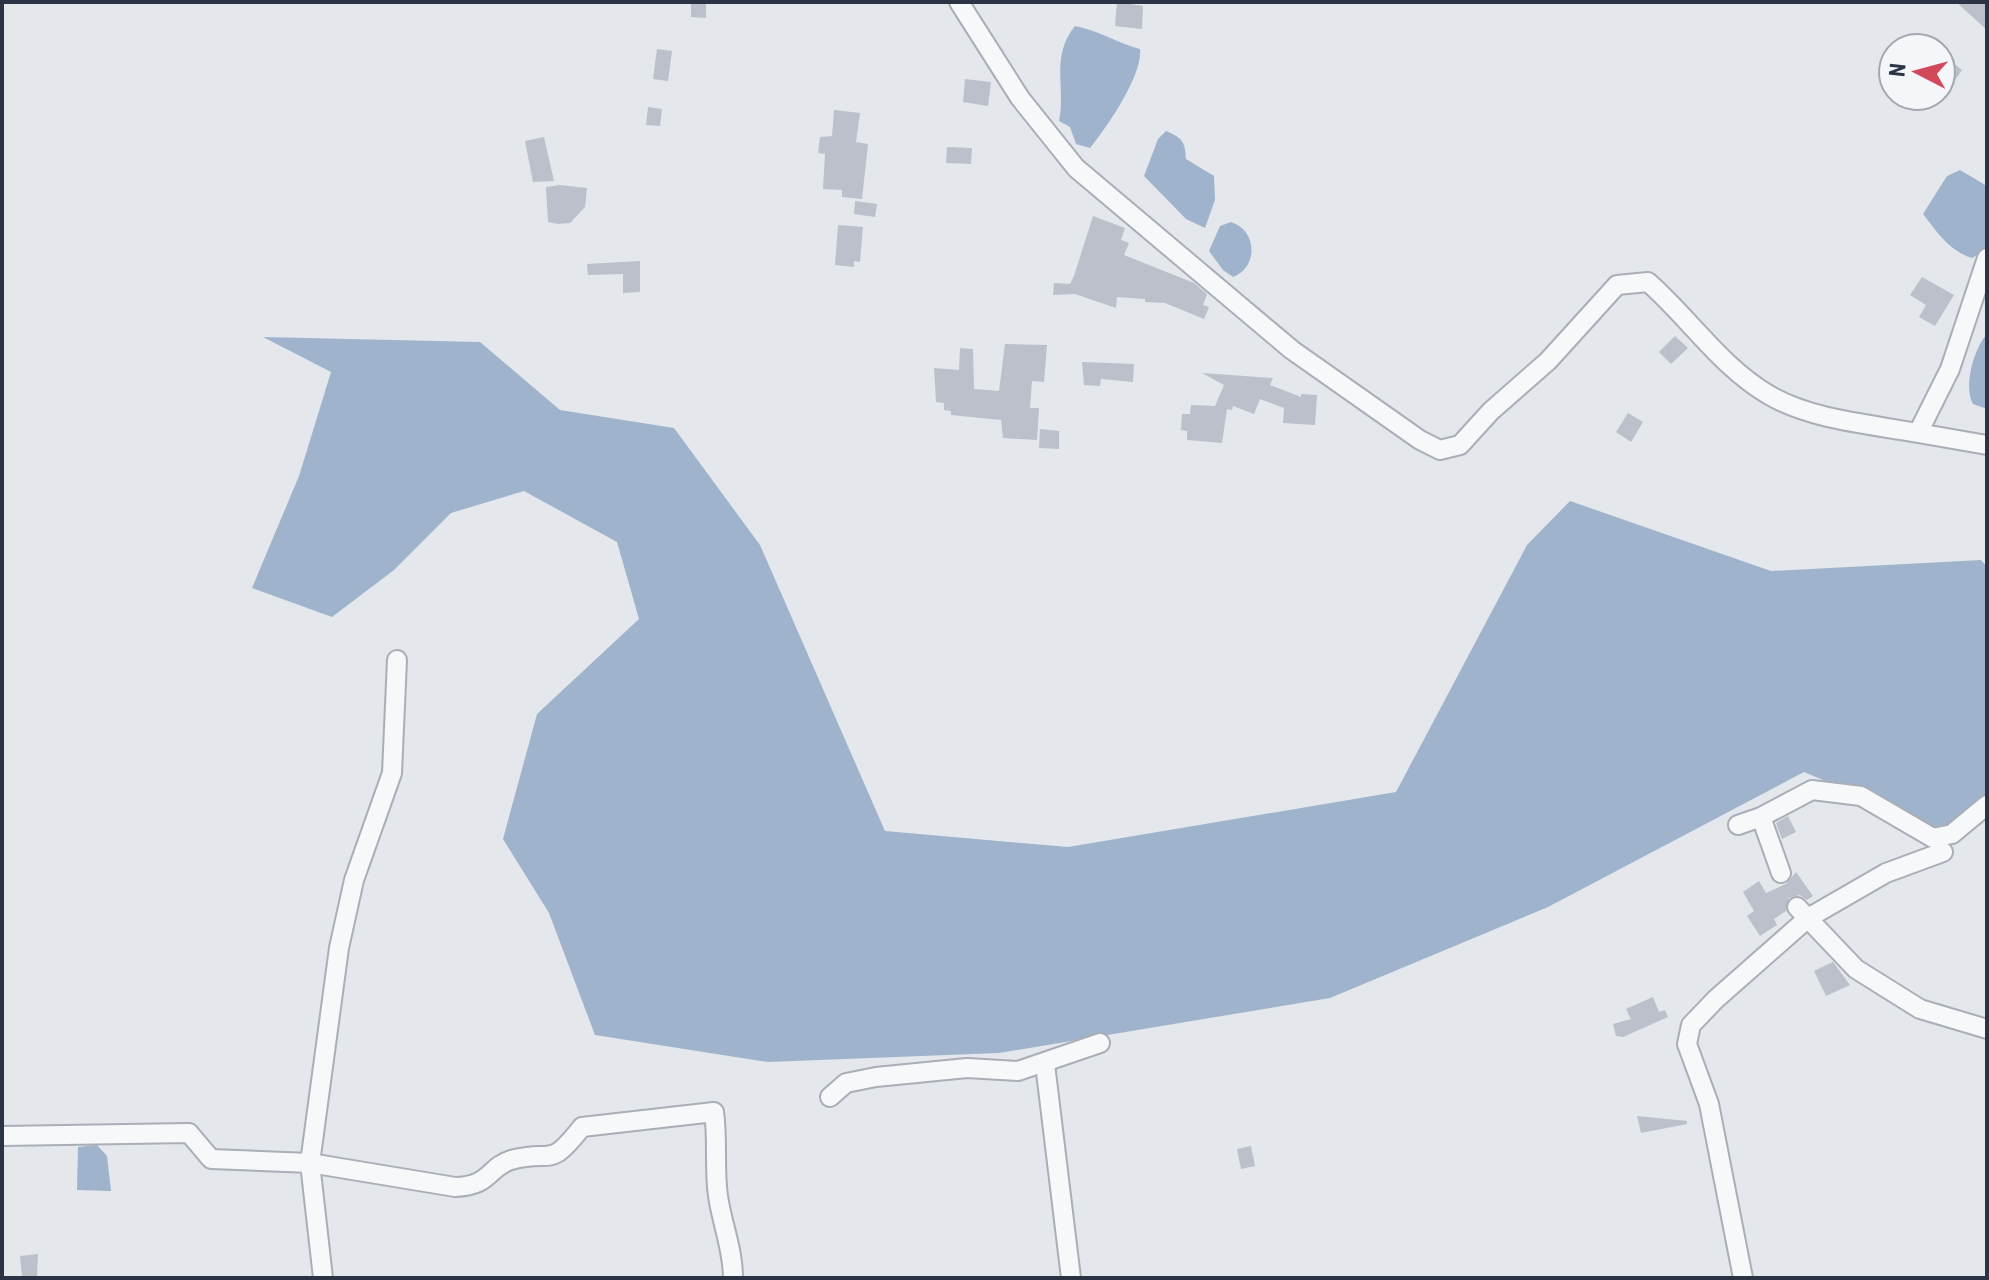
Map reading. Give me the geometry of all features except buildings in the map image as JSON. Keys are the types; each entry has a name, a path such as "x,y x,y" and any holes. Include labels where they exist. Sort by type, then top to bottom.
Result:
{"street":[{"path":"959,2 1020,98 1076,168 1292,350 1420,440 1440,450 1460,445 1491,411 1548,361 1601,299 1617,285 1636,280 1648,282 1716,351 1771,397 1814,413 1987,445"},
{"path":"1918,433 1950,369 1987,258"},
{"path":"323,1278 310,1163 339,948 354,880 392,773 397,660"},
{"path":"1738,825 1761,817 1812,790 1861,796 1933,838 1952,834 1987,805"},
{"path":"1761,817 1781,873"},
{"path":"1743,1278 1709,1104 1687,1044 1691,1025 1802,912 1886,873 1943,852"},
{"path":"1802,912 1856,969 1920,1009 1987,1029"},
{"path":"830,1097 846,1083 876,1077 967,1068 1018,1071 1100,1043"},
{"path":"1045,1064 1071,1278"},
{"path":"2,1136 189,1133 211,1159 310,1163 455,1187 474,1186 508,1161 551,1158 565,1149 582,1127 714,1112 719,1146 718,1195 733,1251 733,1278"}],"water":[{"path":"1075,26 1140,49 1130,86 1090,148 1076,144 1070,127 1059,121 1063,49"},
{"path":"1166,131 1182,141 1186,159 1214,176 1215,200 1205,228 1186,219 1144,176 1158,139"},
{"path":"1960,170 1987,186 1987,244 1983,252 1972,258 1950,246 1923,214 1947,176"},
{"path":"1231,222 1246,233 1252,249 1247,265 1233,277 1223,270 1209,251 1220,226"},
{"path":"1987,334 1987,409 1973,404 1969,388 1974,358"},
{"path":"263,337 480,342 560,410 674,428 760,545 885,831 1068,847 1396,792 1527,545 1570,501 1771,571 1981,560 1987,567 1987,800 1947,832 1804,772 1548,907 1330,998 999,1053 768,1062 595,1035 549,913 503,839 537,714 639,619 617,542 524,491 451,513 394,570 332,617 252,588 299,476 331,372"},
{"path":"97,1145 107,1156 111,1191 77,1190 78,1147"}]}
